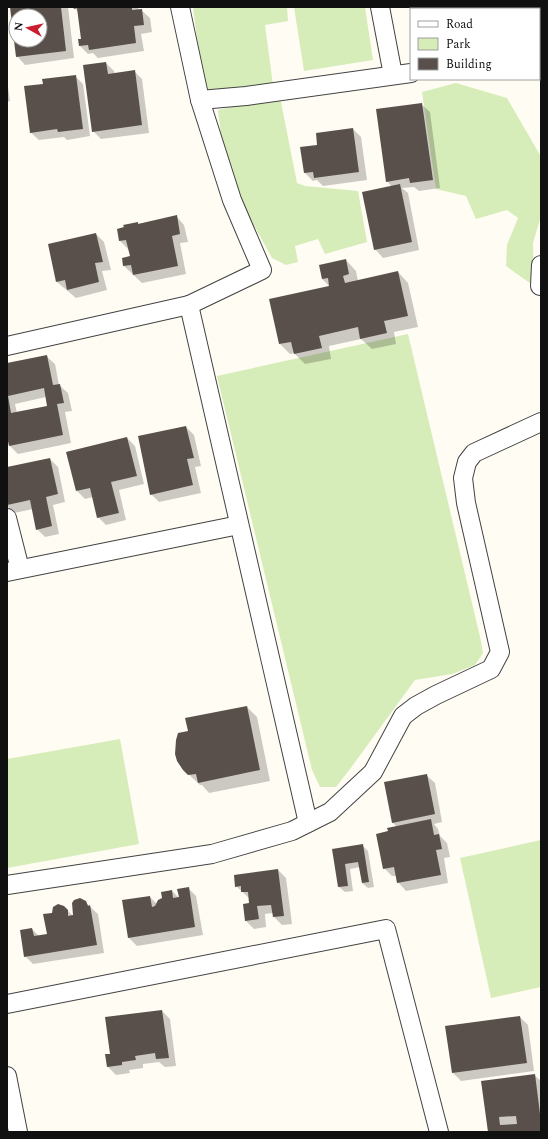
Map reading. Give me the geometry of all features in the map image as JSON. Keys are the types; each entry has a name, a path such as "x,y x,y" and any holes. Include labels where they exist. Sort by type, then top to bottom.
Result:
{"street":[{"path":"7,346 189,305 262,270 232,200 200,100 180,7"},
{"path":"380,7 393,75"},
{"path":"200,100 246,96 410,73"},
{"path":"540,286 541,265"},
{"path":"189,305 308,824"},
{"path":"7,885 212,854 292,831 330,812 373,772 403,716 416,706 436,695 491,669 500,652 466,503 463,478 468,462 474,453 541,422"},
{"path":"7,518 13,571 239,525"},
{"path":"7,1004 386,929 439,1132"},
{"path":"7,1076 18,1132"}],"green space":[{"path":"193,7 287,7 288,21 265,25 273,85 204,94"},
{"path":"294,7 365,7 373,60 304,71"},
{"path":"456,83 507,98 540,155 541,216 533,243 534,286 506,266 507,245 518,218 507,210 476,219 466,196 436,189 422,92"},
{"path":"280,97 297,183 305,186 358,191 367,242 325,254 318,239 295,246 298,262 286,265 272,258 234,189 222,144 218,110"},
{"path":"408,334 483,653 475,665 452,674 415,680 336,787 320,787 312,770 217,376"},
{"path":"120,739 139,844 7,868 7,759"},
{"path":"541,840 541,987 491,998 460,858"}],"building":[{"path":"10,7 61,7 66,51 16,57 15,48 48,48 48,8"},
{"path":"73,7 132,7 132,10 142,9 144,25 134,26 136,43 89,50 88,45 79,46 78,39 81,39 77,8 74,9"},
{"path":"499,7 500,8 453,8"},
{"path":"106,62 108,74 135,70 142,125 92,132 83,65"},
{"path":"76,75 83,129 58,132 57,129 30,133 24,86 43,84 42,79"},
{"path":"422,103 433,180 410,183 409,178 386,182 376,109"},
{"path":"353,128 359,172 314,178 313,172 304,173 300,147 317,145 316,133"},
{"path":"400,184 412,242 374,250 362,192"},
{"path":"177,215 180,234 172,236 178,266 133,275 131,265 123,266 122,258 130,256 126,240 119,241 117,229 124,227 123,225 138,222 138,224"},
{"path":"96,233 103,262 95,263 99,282 67,290 65,280 56,282 48,244"},
{"path":"346,259 349,274 343,276 345,283 398,271 408,316 384,321 387,333 360,339 358,327 319,336 322,348 294,354 291,342 279,344 269,299 329,286 328,278 322,279 319,265"},
{"path":"47,355 53,385 60,384 64,403 57,404 63,435 9,446 7,437 7,363","holes":["44,388 47,406 11,413 8,396"]},
{"path":"186,426 194,458 187,459 193,485 150,495 138,436"},
{"path":"127,437 137,476 111,482 119,513 97,518 90,488 76,491 66,452"},
{"path":"50,458 58,494 46,497 52,526 36,530 30,500 7,505 7,467"},
{"path":"247,706 260,770 198,783 196,774 188,775 177,761 175,754 178,733 188,731 185,718"},
{"path":"427,774 435,814 392,823 384,782"},
{"path":"431,819 434,835 439,834 442,849 436,850 441,875 397,883 394,867 383,869 376,834 388,831 387,828"},
{"path":"363,844 369,882 362,883 358,862 345,864 348,886 338,887 332,849"},
{"path":"278,869 284,916 273,917 271,905 257,906 259,919 245,921 243,904 249,903 248,892 241,892 241,886 235,887 234,875"},
{"path":"189,887 195,927 128,938 122,900 150,896 152,907 155,906 158,900 162,898 161,892 172,890 173,898 179,897 177,889"},
{"path":"80,898 86,901 88,906 90,905 97,945 24,957 20,930 32,928 34,936 47,934 43,914 52,913 53,907 58,904 64,906 68,910 68,916 73,915 72,903 74,900"},
{"path":"162,1010 169,1058 156,1059 155,1053 135,1056 136,1060 122,1062 122,1065 107,1067 105,1054 110,1054 105,1017"},
{"path":"520,1016 527,1063 452,1073 445,1026"},
{"path":"535,1074 541,1132 488,1132 481,1081","holes":["516,1116 517,1124 500,1125 499,1117"]}]}
